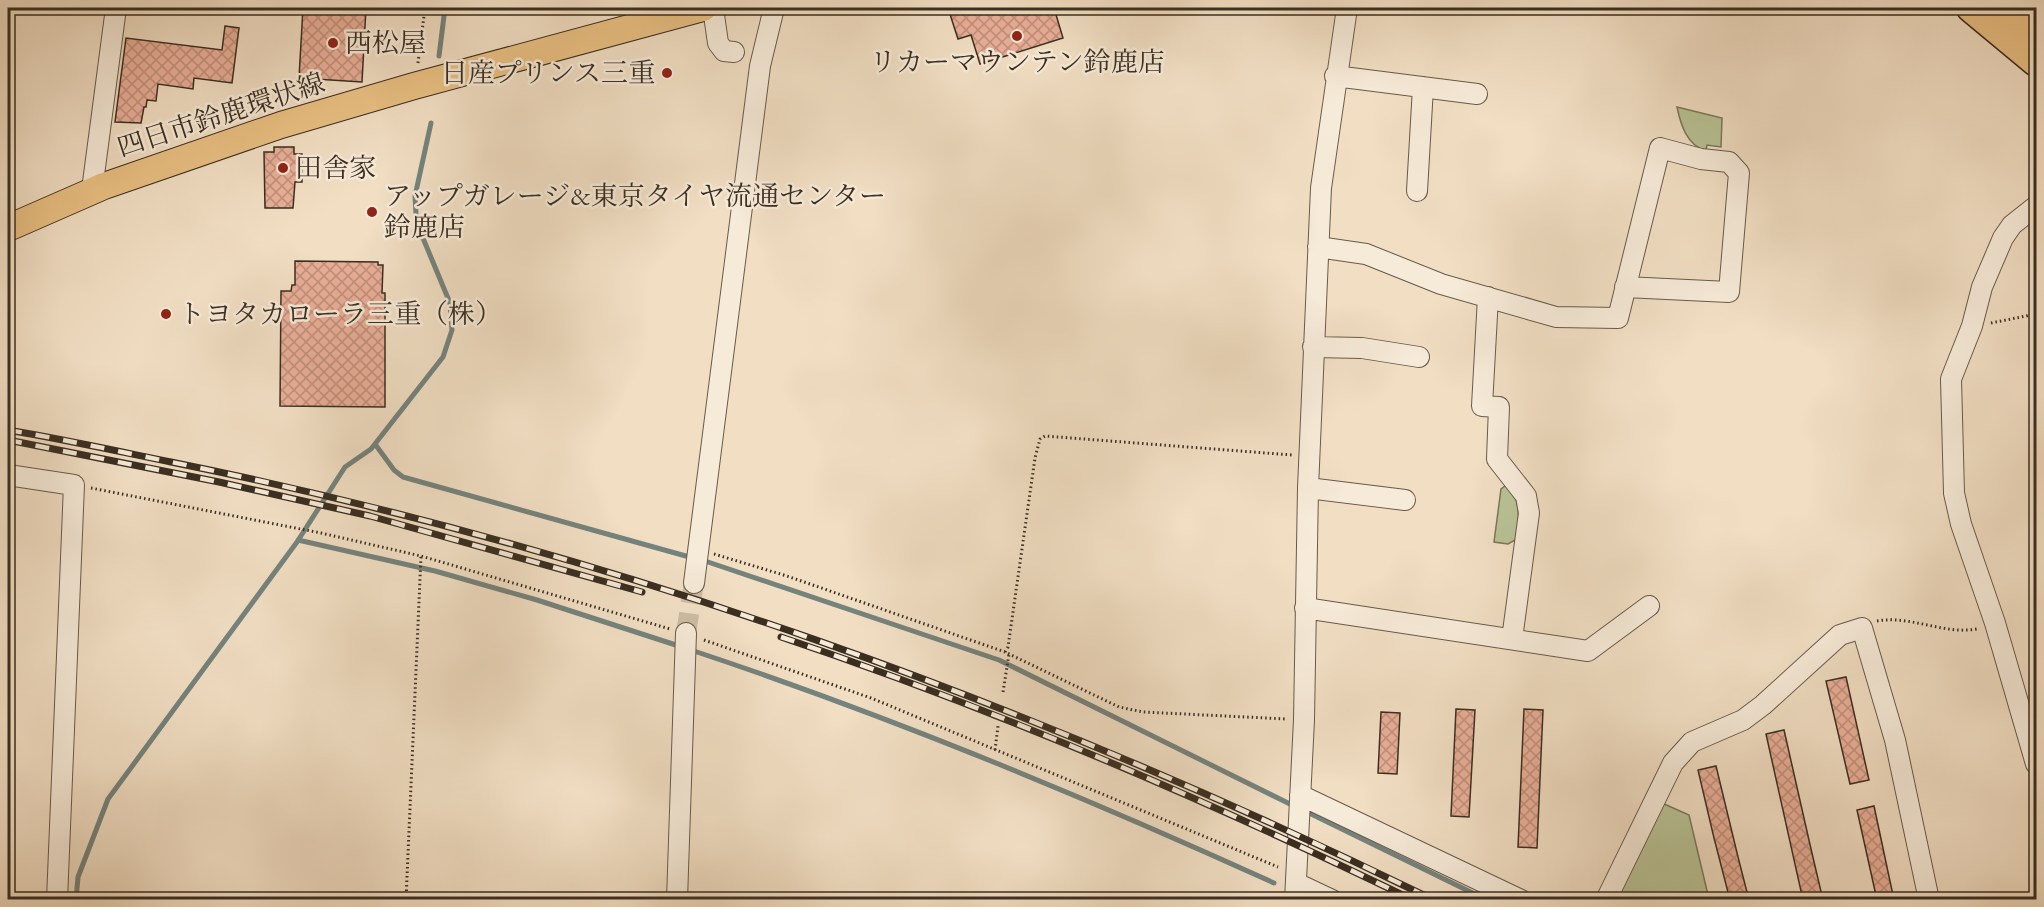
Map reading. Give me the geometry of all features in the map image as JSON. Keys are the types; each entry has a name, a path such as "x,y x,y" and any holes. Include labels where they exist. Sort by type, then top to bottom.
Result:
{"highway":[{"path":"1971,8 2037,62"},
{"path":"2009,8 2037,33"}],"main road":[{"name":"四日市鈴鹿環状線","path":"8,228 92,190 280,125 702,8"}],"street":[{"path":"92,190 116,8"},
{"path":"713,8 718,44 723,51 734,52"},
{"path":"697,562 760,66 774,8"},
{"path":"1332,900 1296,883 1304,720 1309,457 1321,188 1335,76 1347,8"},
{"path":"1335,76 1478,94"},
{"path":"1417,191 1424,87"},
{"path":"1318,247 1366,254 1442,284 1556,317 1618,318 1625,287 1660,148 1701,159 1729,162 1738,173 1729,292 1625,287"},
{"path":"2037,206 2012,225 2003,238 1982,287 1972,326 1951,379 1954,493 1961,524 2033,742 2037,764"},
{"path":"1488,297 1482,406 1499,407 1497,459 1526,496 1529,513 1512,639"},
{"path":"1314,347 1362,348 1419,357"},
{"path":"8,475 74,485 57,900"},
{"path":"1308,488 1405,500"},
{"path":"1305,608 1588,651 1649,606"},
{"path":"1606,900 1673,763 1692,742 1743,720 1840,635 1862,628 1895,740 1929,900"},
{"path":"677,900 686,643"},
{"path":"1300,804 1521,900"}],"path":[{"path":"414,86 425,8"},
{"path":"1972,326 2037,314"},
{"path":"1003,692 1035,458 1040,439 1046,436 1309,457"},
{"path":"74,485 321,533 421,556 686,643 871,698 1254,859 1278,867 1296,883"},
{"path":"406,900 421,556"},
{"path":"697,562 787,576 1007,654 1119,707 1133,711 1304,720"},
{"path":"1862,628 1875,621 1886,620 1966,630 1995,623"},
{"path":"995,750 999,726"}],"green space":[{"path":"1677,107 1722,118 1721,147 1707,145 1706,151 1694,144 1683,128"},
{"path":"1508,484 1515,497 1518,516 1517,539 1508,544 1494,542 1501,489"},
{"path":"1662,803 1689,815 1709,899 1615,900"}],"building":[{"name":"西松屋","path":"303,8 366,8 362,82 299,78"},
{"name":"リカーマウンテン鈴鹿店","path":"948,8 1054,8 1063,38 980,64 971,35 958,39"},
{"path":"225,26 239,28 232,83 194,78 193,89 158,84 156,101 147,100 141,123 115,122 126,38 222,50"},
{"name":"田舎家","path":"274,147 294,147 294,154 302,154 302,182 295,182 293,208 265,208 264,152 274,152"},
{"path":"295,261 378,262 378,265 383,265 385,407 280,406 281,291 291,291 292,285 295,285"},
{"path":"1846,677 1869,780 1850,784 1826,681"},
{"path":"1456,709 1475,710 1469,817 1451,816"},
{"path":"1524,709 1543,710 1537,848 1518,847"},
{"path":"1381,712 1400,713 1397,774 1378,773"},
{"path":"1784,730 1823,900 1803,900 1766,734"},
{"path":"1716,766 1749,900 1730,900 1714,838 1698,770"},
{"path":"1874,806 1894,900 1877,900 1857,810"}],"waterway":[{"path":"439,56 445,8"},
{"path":"76,900 78,877 108,799 297,542 345,467 371,449 443,357 452,330 450,303 420,231 415,196 431,123"},
{"path":"375,444 394,470 403,477 693,558"},
{"path":"298,540 435,571 537,600 682,647"},
{"path":"702,560 999,660 1296,807"},
{"path":"691,650 913,730 1058,788 1274,883"},
{"path":"1305,811 1487,900"}],"tunnel":[{"path":"686,633 694,583"}],"railway":[{"path":"8,430 336,498 498,540 658,587 816,640 973,698 1128,761 1282,828 1434,900"},
{"path":"8,440 219,482 370,516 642,592"},
{"path":"781,637 942,695 1101,758 1258,827 1413,900"}],"place":[{"name":"リカーマウンテン鈴鹿店","path":"1017,36"},
{"name":"西松屋","path":"333,43"},
{"name":"日産プリンス三重","path":"667,73"},
{"name":"田舎家","path":"283,168"},
{"name":"アップガレージ&東京タイヤ流通センター 鈴鹿店","path":"372,212"},
{"name":"トヨタカローラ三重（株）","path":"166,314"}]}
